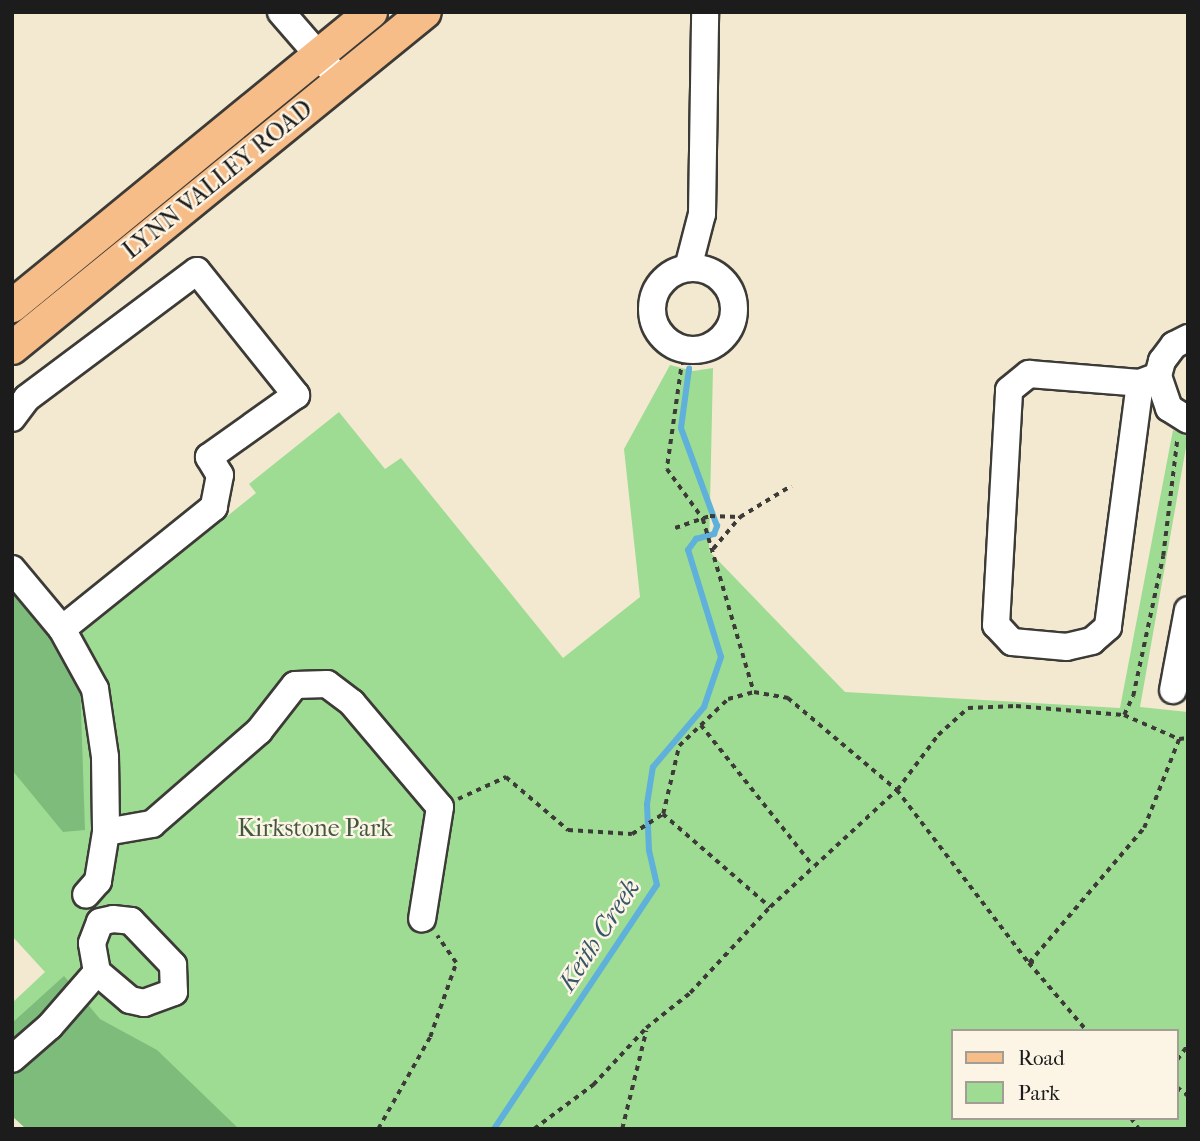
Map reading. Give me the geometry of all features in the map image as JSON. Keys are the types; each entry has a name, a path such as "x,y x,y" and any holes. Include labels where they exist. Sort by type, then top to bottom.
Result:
{"main road":[{"name":"LYNN VALLEY ROAD","path":"12,306 371,12"},
{"name":"LYNN VALLEY ROAD","path":"12,348 425,12"}],"street":[{"path":"281,12 340,80"},
{"path":"688,268 702,214 705,12"},
{"path":"688,268 709,271 726,284 734,304 733,320 720,340 700,351 684,350 659,335 651,308 662,282 688,268"},
{"path":"12,418 27,398 197,271 296,395 209,457 220,475 214,507 62,629"},
{"path":"1184,419 1149,379 1029,374 1009,390 996,625 1012,642 1067,647 1092,641 1108,627 1149,379 1174,345 1188,338"},
{"path":"12,569 62,629 95,689 105,757 106,832 98,881 86,895"},
{"path":"1173,690 1188,610"},
{"path":"106,832 152,824 184,800 258,731 295,685 327,684 352,703 440,807 422,919"},
{"path":"12,1059 50,1026 97,972"}],"path":[{"path":"684,350 667,469 703,519 707,529 754,692"},
{"path":"1124,715 1133,696 1163,556 1184,419"},
{"path":"712,548 740,517 791,486"},
{"path":"675,528 710,516 740,517"},
{"path":"440,807 506,777 568,830 636,832 661,815 679,746 728,699 754,692 788,698 897,790 1085,1029"},
{"path":"534,1129 593,1085 646,1028 690,993 770,907 897,790 938,736 968,708 1016,706 1124,715 1180,739 1188,738"},
{"path":"701,725 814,866"},
{"path":"1032,963 1144,828 1180,739"},
{"path":"661,815 770,907"},
{"path":"378,1129 430,1038 456,963 422,919"},
{"path":"622,1129 646,1028"}],"green space":[{"name":"Kirkstone Park","path":"670,365 693,371 713,368 709,551 845,692 1120,708 1173,430 1188,436 1140,707 1188,712 1188,1129 28,1129 12,1112 12,1003 45,972 12,936 12,614 50,659 256,493 249,484 339,412 385,469 401,458 563,658 640,597 624,449"},
{"path":"12,580 80,681 85,830 63,832 12,770"},
{"path":"64,976 100,1019 157,1050 239,1129 26,1129 12,1116 12,1023"}],"waterway":[{"name":"Keith Creek","path":"494,1129 657,885 649,850 647,804 653,767 704,707 721,657 688,550 696,539 714,534 717,526 681,428 689,369"}]}
